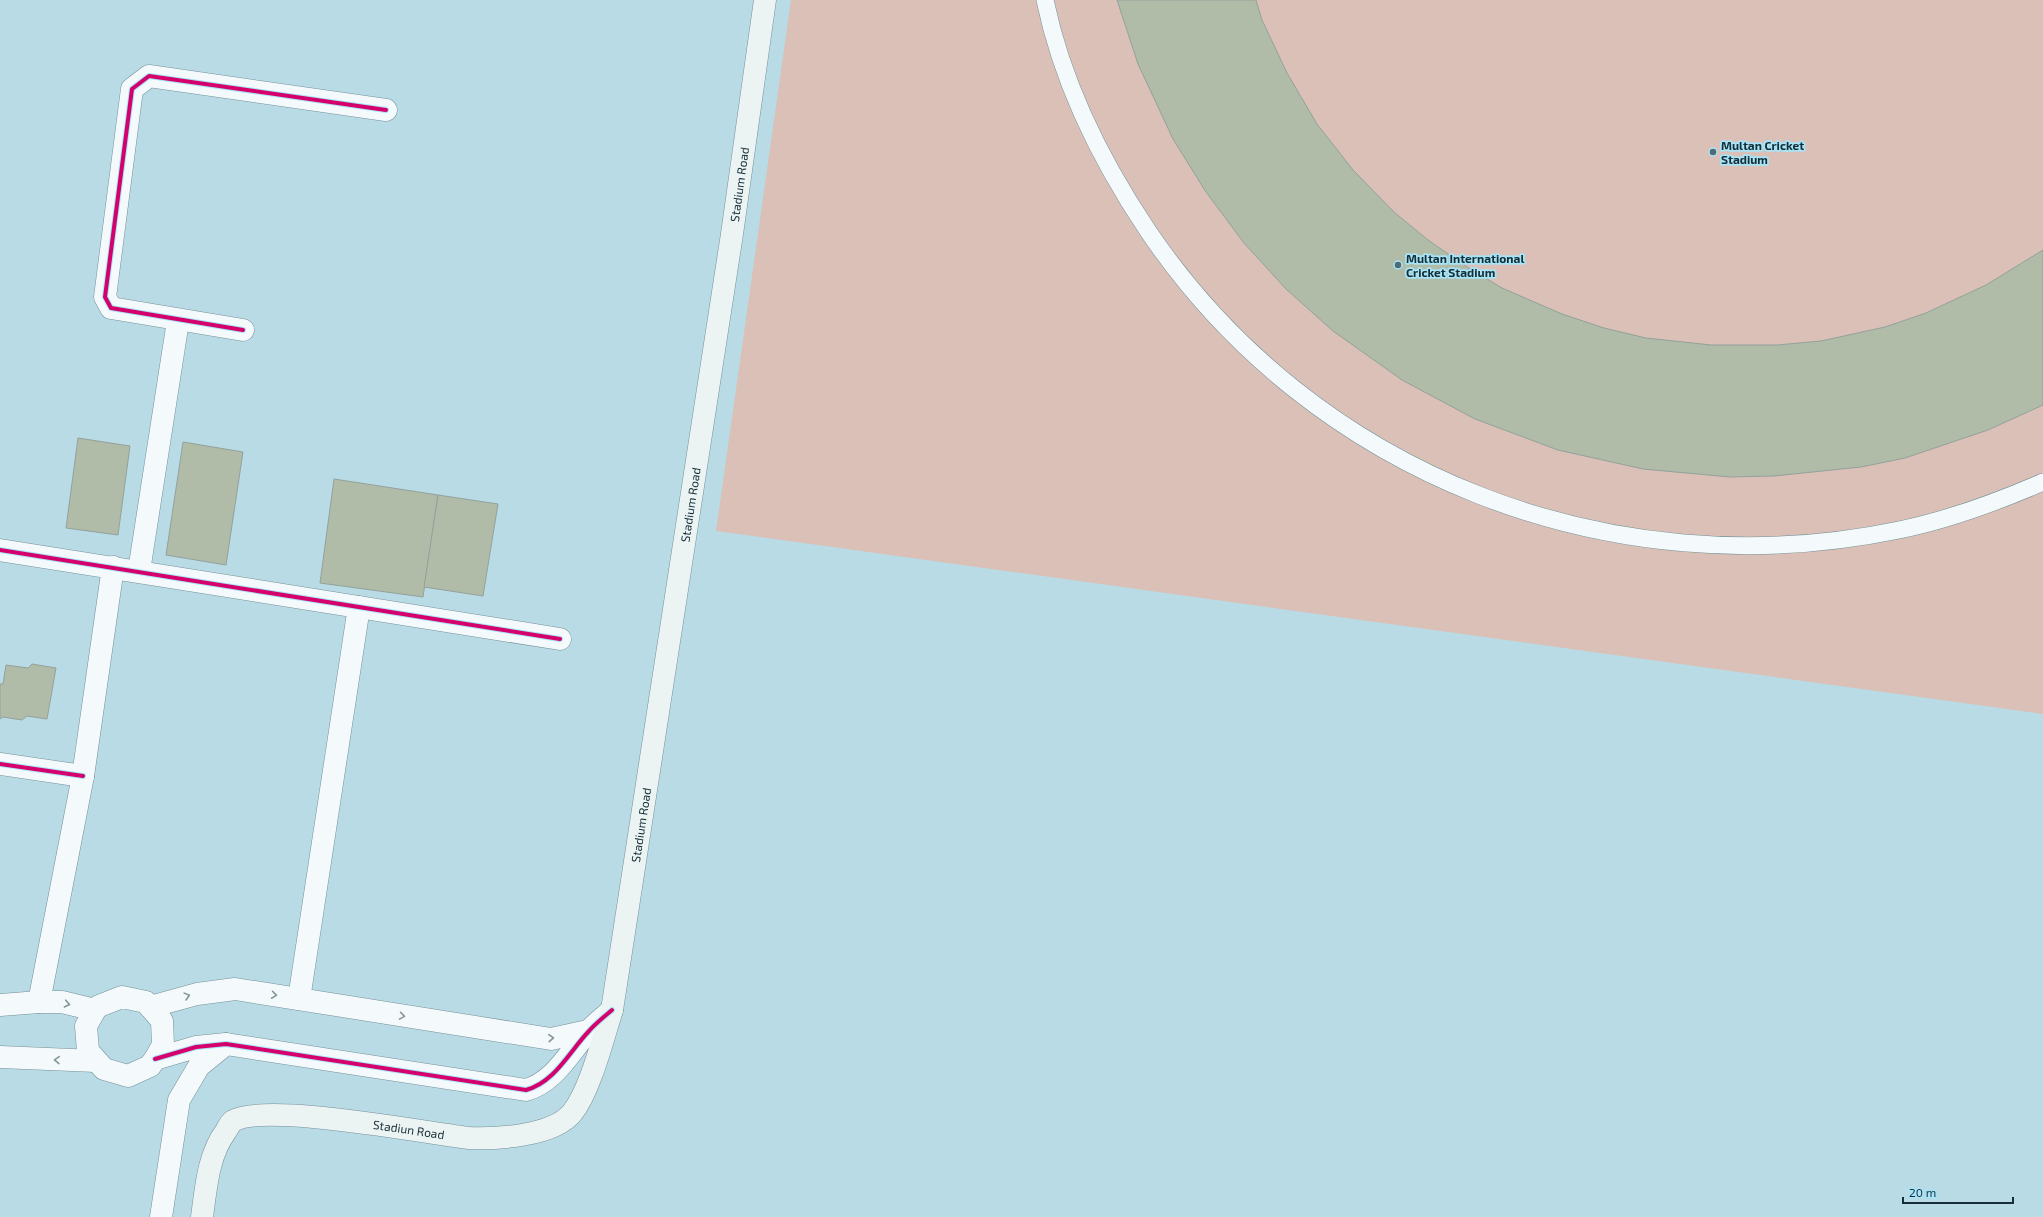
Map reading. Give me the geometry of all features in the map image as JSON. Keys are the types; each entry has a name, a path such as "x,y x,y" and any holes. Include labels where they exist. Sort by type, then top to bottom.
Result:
{"main road":[{"name":"Stadium Road","path":"612,1010 731,242 765,0"},
{"name":"Stadiun Road","path":"202,1217 214,1152 220,1138 233,1121 254,1115 289,1115 470,1138 495,1139 526,1134 551,1127 572,1113 588,1082 612,1010"}],"street":[{"path":"243,330 178,321 111,308 105,297 132,88 149,76 386,110"},
{"path":"139,571 178,321"},
{"path":"0,550 560,639"},
{"path":"39,1002 83,776 113,567"},
{"path":"299,999 359,608"},
{"path":"0,764 83,776"},
{"path":"150,1007 197,994 236,989 551,1039 588,1031"},
{"path":"122,997 146,1002 162,1021 163,1045 150,1066 128,1076 104,1069 96,1061 88,1051 86,1026 95,1010 99,1006 122,997"},
{"path":"0,1006 39,1002 62,1002 95,1010"},
{"path":"155,1059 196,1048 226,1044 526,1090 538,1086 552,1075 588,1031 612,1010"},
{"path":"161,1217 179,1100 199,1066 226,1044"},
{"path":"0,1057 96,1061"}],"lane":[{"path":"1045,0 1062,60 1082,112 1106,162 1164,255 1199,298 1232,333 1278,376 1321,410 1367,440 1416,468 1488,500 1518,511 1571,526 1625,537 1681,544 1736,547 1791,545 1846,540 1901,530 1962,513 2007,498 2043,482"}],"shaded area":[{"name":"Multan International Cricket Stadium","path":"791,0 2043,0 2043,714 716,531"}],"building":[{"path":"1117,0 1256,0 1262,20 1287,73 1317,124 1353,170 1394,212 1428,240 1464,265 1502,288 1562,314 1604,328 1646,338 1711,345 1777,345 1821,341 1885,327 1926,313 1986,285 2043,250 2043,405 1988,430 1905,458 1861,467 1774,476 1730,477 1643,469 1558,450 1475,419 1402,380 1333,331 1286,289 1244,243 1206,192 1173,139 1138,64"},
{"path":"78,438 130,446 118,535 66,528"},
{"path":"183,442 243,452 226,565 166,555"},
{"path":"334,479 438,495 423,597 320,583"},
{"path":"438,495 498,504 483,596 424,587"},
{"path":"32,664 56,668 47,719 27,716 22,720 3,717 0,719 0,684 3,684 6,665 28,668"}],"cycle path":[{"path":"243,330 111,308 105,297 132,89 149,76 386,110"},
{"path":"0,550 560,639"},
{"path":"0,764 83,776"},
{"path":"155,1059 196,1047 226,1044 526,1090 536,1086 553,1073 592,1028 612,1010"}],"place":[{"name":"Multan Cricket Stadium","path":"1713,152"},
{"name":"Multan International Cricket Stadium","path":"1398,265"}]}
